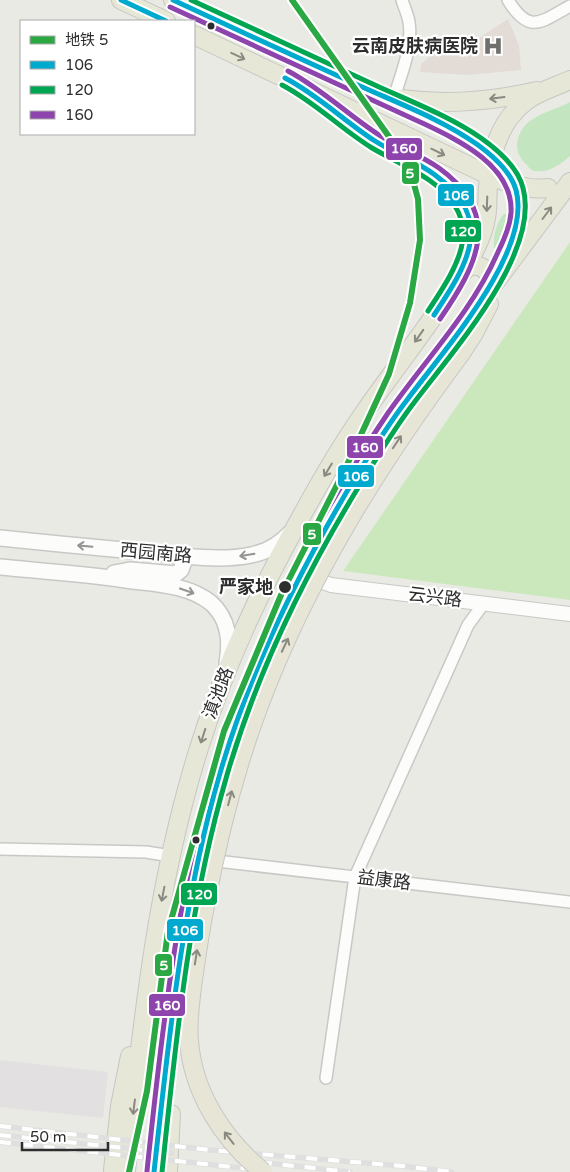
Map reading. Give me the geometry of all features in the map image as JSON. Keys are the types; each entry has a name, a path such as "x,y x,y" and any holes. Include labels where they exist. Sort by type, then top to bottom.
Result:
{"highway":[{"path":"263,1172 236,1146 219,1125 198,1086 190,1056 188,1023 192,989 204,910 218,843 234,780 259,706 318,575 381,466 461,353"}],"main road":[{"path":"121,0 164,20"},
{"path":"173,0 446,126 468,138 506,171 513,184 519,206 516,245 493,304 461,353"},
{"path":"195,35 489,176 513,184 534,188 556,186 570,178"},
{"path":"376,94 394,98 430,101 488,99 528,93 566,82"},
{"name":"滇池路","path":"120,1171 118,1123 124,1084 150,975 161,903 193,768 219,690 263,591 299,520 363,414 447,296 462,273 478,242 485,226 492,157 505,124 518,107 527,100 566,82"},
{"path":"300,85 372,138 434,174 460,196 469,212 472,229 464,263 447,296"},
{"path":"505,124 502,133 501,150 503,159 512,173 517,179 531,186 548,188"},
{"path":"461,353 485,313 495,279 516,245 570,182"},
{"path":"462,273 470,266 479,265 484,267 495,279"},
{"name":"滇池路","path":"154,1172 184,931 198,858 219,776 238,718 258,667 324,532 394,418 495,279"},
{"name":"西园南路","path":"0,538 177,555 243,556 260,553 279,543 290,533 299,520"},
{"path":"96,576 130,570 176,574 182,570 183,564 177,555"},
{"name":"西园南路","path":"0,567 96,576 175,587 197,594 212,604 222,617 228,632 227,660 219,690"},
{"path":"168,1172 177,979"}],"street":[{"path":"394,98 410,33 409,20 402,0"},
{"path":"508,0 523,19 530,23 541,22 570,6"},
{"name":"云兴路","path":"302,574 331,585 570,614"},
{"path":"326,1078 355,877 468,625 484,603"},
{"path":"0,849 146,852 171,856"},
{"name":"益康路","path":"198,858 570,902"}],"shaded area":[{"name":"云南皮肤病医院","path":"508,19 519,45 521,70 467,75 420,72 421,64 433,54 465,47"},
{"path":"0,1060 108,1072 103,1118 0,1107"}],"green space":[{"path":"570,102 570,156 559,165 546,171 530,169 518,152 517,143 520,133 527,123 533,119"},
{"path":"504,214 509,214 512,218 502,245 497,249 494,248 495,235 499,221"},
{"path":"570,242 570,600 343,571"}],"railway":[{"path":"0,1126 210,1150 452,1172"},
{"path":"0,1135 172,1153"},
{"path":"0,1142 251,1169"},
{"path":"239,1160 350,1172"}],"metro line":[{"name":"5","path":"129,1172 147,1091 168,931 224,731 281,595 346,467 389,374 410,303 420,240 418,199 412,177 402,155 292,0"}],"transit line":[{"name":"106","path":"121,0 164,20"},
{"name":"106","path":"154,1172 171,1021 186,921 207,822 232,734 262,656 297,581 358,473 382,436 481,300 498,271 511,242 518,215 516,190 510,177 490,154 465,136 421,113 173,0"},
{"name":"120","path":"162,1172 185,972 193,922 214,824 227,775 253,699 284,624 340,517 413,404 489,302 506,272 519,242 525,214 523,188 517,173 500,154 469,130 430,110 191,0"},
{"name":"160","path":"147,1171 164,1021 179,922 199,823 225,731 276,608 328,508 388,413 475,295 502,243 511,213 509,196 503,181 480,156 465,146 420,122 170,7"},
{"name":"160","path":"288,71 312,86 379,135 439,168 459,186 472,204 478,222 478,241 473,260 465,279 440,319"},
{"name":"106","path":"285,78 309,92 375,141 435,175 454,192 465,208 470,225 470,242 465,260 457,278 434,315"},
{"name":"120","path":"282,85 306,99 372,148 429,180 447,195 458,211 463,227 462,243 457,260 450,276 428,311"}],"place":[{"name":"云南皮肤病医院","path":"493,46"},
{"name":"严家地","path":"285,587"}]}
